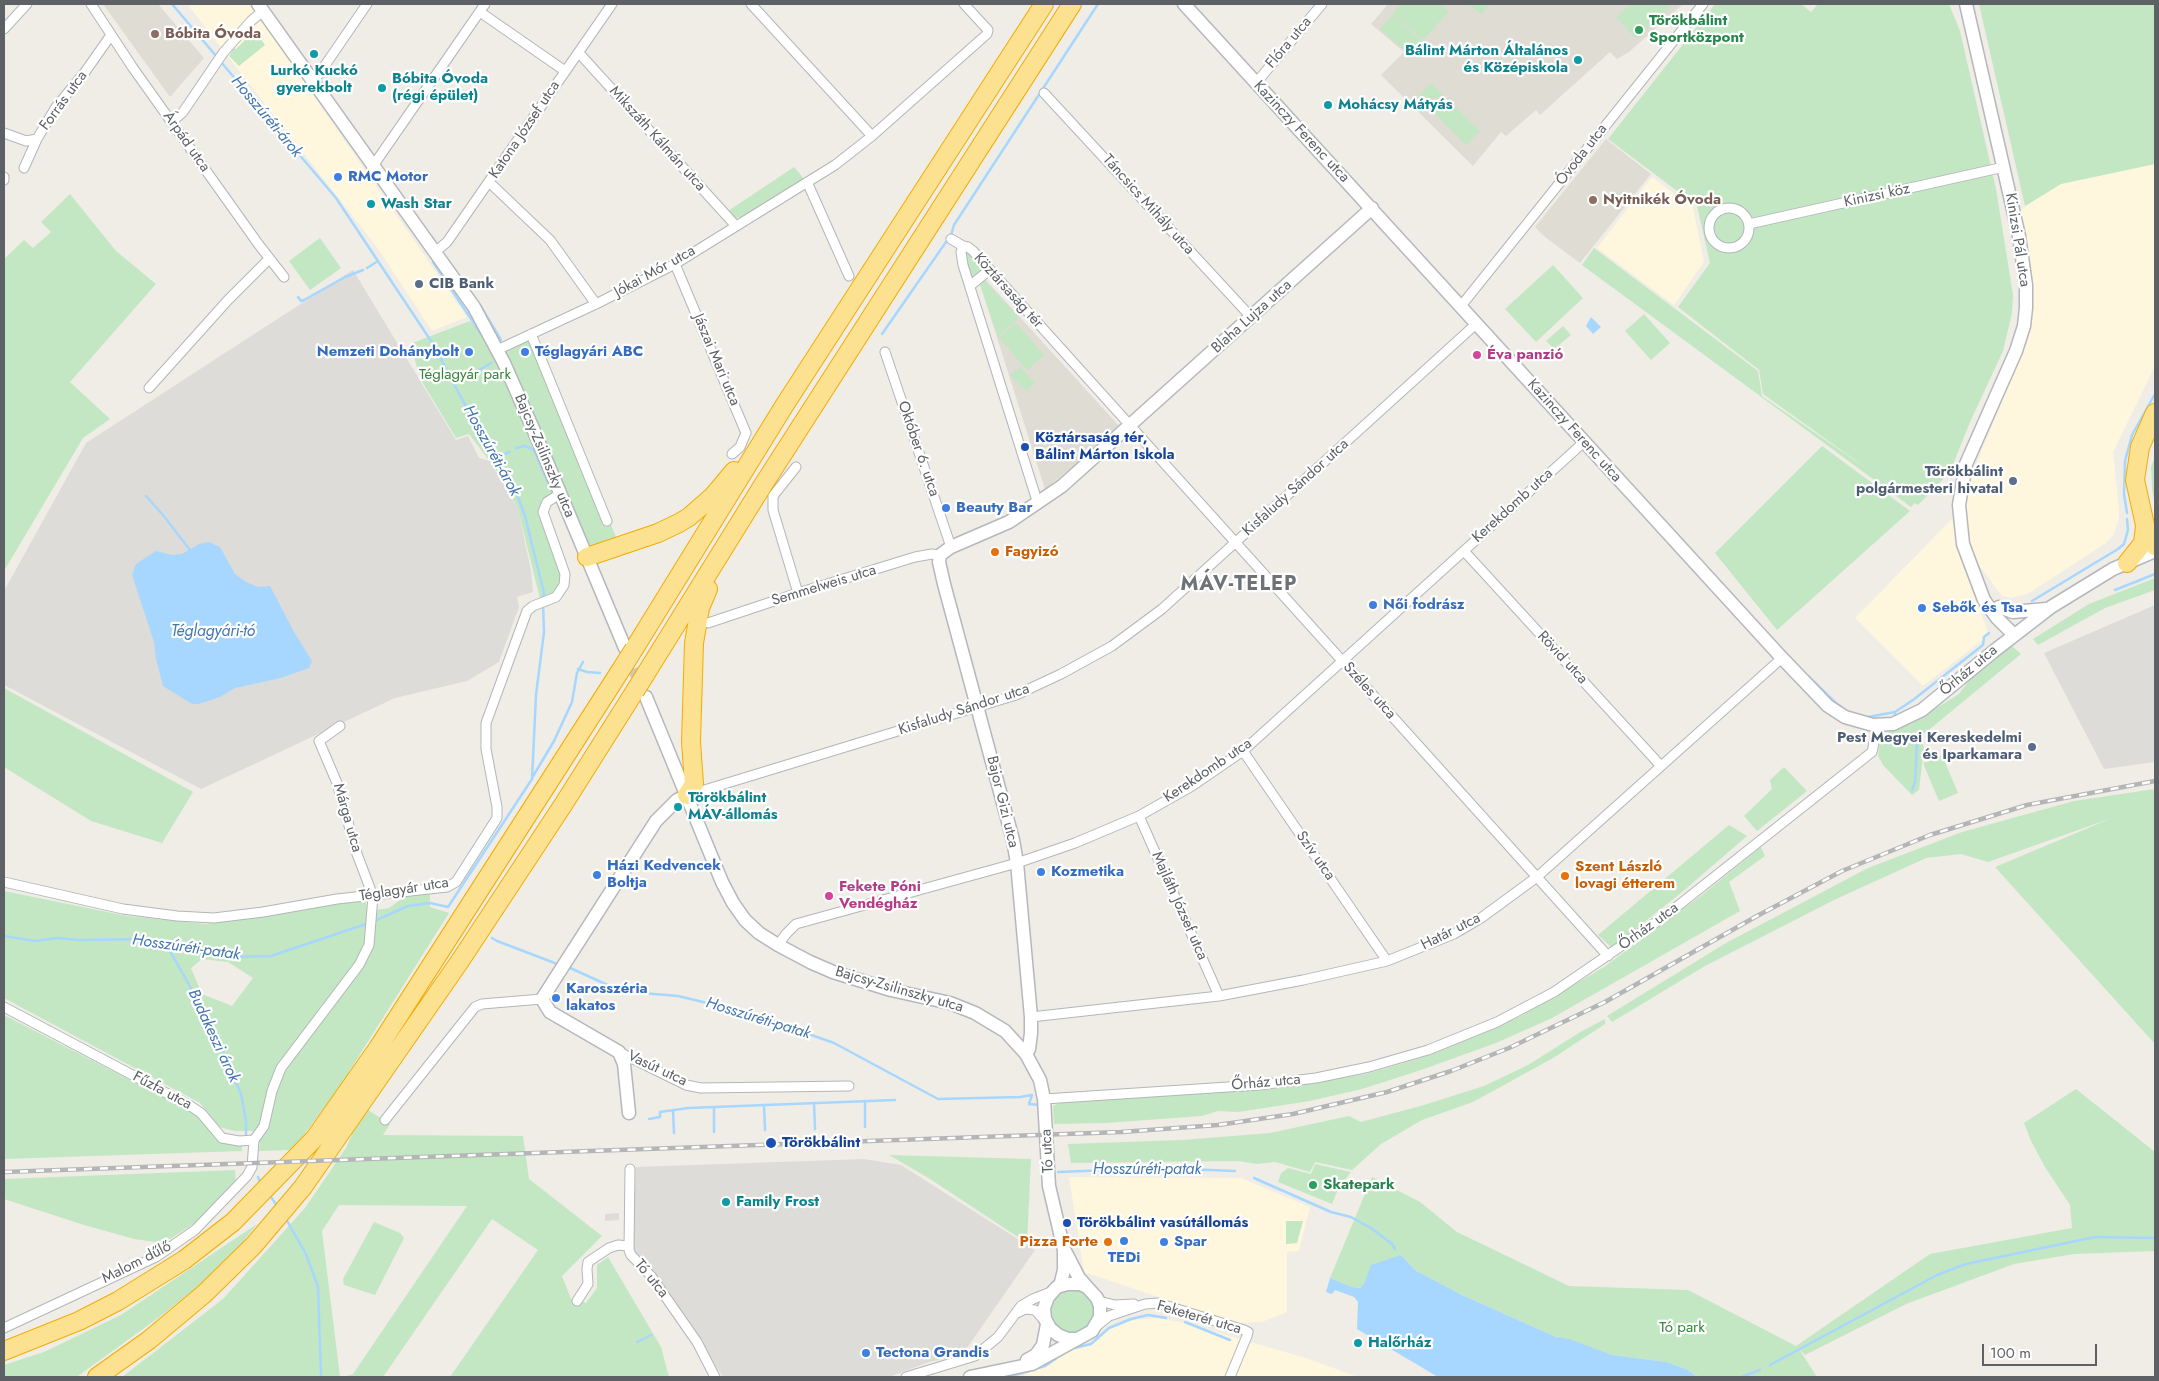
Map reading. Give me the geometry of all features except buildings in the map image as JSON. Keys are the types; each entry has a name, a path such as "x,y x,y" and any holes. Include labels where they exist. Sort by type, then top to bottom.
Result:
{"highway":[{"path":"4,1351 79,1321 149,1282 209,1242 266,1191 315,1138 358,1079 784,406 1044,4"},
{"path":"97,1377 149,1340 232,1269 281,1214 349,1122 640,694 645,675 763,485 1072,4"},
{"path":"586,557 658,533 690,517 728,479 747,456 768,420 784,406"},
{"path":"2152,521 2136,494 2136,466 2144,435 2155,413"},
{"path":"2155,442 2148,456 2144,478 2155,546"},
{"path":"688,795 694,784 691,742 692,666 700,608 710,586 750,519 763,485"},
{"path":"2127,562 2143,543 2152,521"}],"street":[{"path":"4,29 27,4"},
{"name":"Árpád utca","path":"91,4 172,122 269,259 284,277"},
{"path":"312,80 319,74 367,4"},
{"path":"373,166 486,4"},
{"name":"Katona József utca","path":"434,253 444,245 612,4"},
{"path":"751,4 872,136"},
{"name":"Jókai Mór utca","path":"497,350 596,304 675,264 808,184 872,136 987,34 988,30 964,4"},
{"name":"Flóra utca","path":"1256,83 1322,4"},
{"name":"Óvoda utca","path":"1461,306 1704,4"},
{"name":"Kinizsi Pál utca","path":"1966,4 2019,236 2026,285 2026,308 2024,326 2016,351 1966,464 1960,490 1959,505 1963,544 1972,572 1984,600 1998,613 2014,634"},
{"name":"Kazinczy Ferenc utca","path":"1190,6 1256,83 1782,658 1828,706 1845,717 1878,725"},
{"path":"172,122 183,112 223,53 251,21 260,7"},
{"name":"Bajcsy-Zsilinszky utca","path":"260,7 474,307 497,350 534,431 628,654"},
{"path":"480,12 565,71"},
{"name":"Forrás utca","path":"4,133 26,141 36,139 56,108 111,35"},
{"name":"Mikszáth Kálmán utca","path":"579,53 736,226"},
{"name":"Táncsics Mihály utca","path":"1044,92 1252,318"},
{"path":"24,168 36,139"},
{"name":"Kinizsi köz","path":"1749,224 2004,168"},
{"path":"489,182 550,240 596,304"},
{"path":"808,184 850,276"},
{"name":"Blaha Lujza utca","path":"1131,426 1372,208"},
{"path":"1734,209 1741,212 1749,224 1746,239 1734,248 1720,246 1710,237 1709,222 1719,211 1734,209"},
{"path":"951,239 963,246"},
{"name":"Köztársaság tér","path":"1038,504 964,265 961,252 963,246 973,251 988,271 1131,426"},
{"path":"149,388 228,300 269,259"},
{"name":"Jászai Mari utca","path":"675,264 746,433 740,447 732,454"},
{"path":"971,285 988,271"},
{"name":"Kisfaludy Sándor utca","path":"688,795 1016,695 1041,684 1112,646 1162,609 1476,324"},
{"path":"530,334 607,521"},
{"name":"Október 6. utca","path":"885,352 951,547"},
{"path":"940,556 951,547 1009,522 1038,504 1087,465 1131,426"},
{"name":"Széles utca","path":"1131,426 1608,956"},
{"name":"Kerekdomb utca","path":"778,945 796,924 1017,863 1075,843 1140,816 1192,786 1242,751 1584,442"},
{"path":"796,467 773,496 773,510 798,593"},
{"name":"Téglagyár utca","path":"4,882 123,909 177,916 214,918 264,912 337,899 447,887 456,882 497,818 497,806 486,749 486,723 522,623 527,611 533,606 551,600 562,591 565,574 544,512 547,502 560,494"},
{"name":"Rövid utca","path":"1464,551 1661,766"},
{"name":"Őrház utca","path":"1044,1099 1289,1082 1369,1067 1428,1050 1497,1022 1554,992 1665,916 1872,752 1878,725 1898,722 1922,710 2014,634 2051,607 2097,578 2127,562 2155,551"},
{"name":"Semmelweis utca","path":"708,623 798,593 915,558 932,554 940,556"},
{"name":"Bajor Gizi utca","path":"940,556 942,577 978,708 1017,863 1031,1017 1030,1041 1026,1054"},
{"path":"1994,650 1999,636 1998,613 2009,611 2022,612 2051,607"},
{"name":"Határ utca","path":"1031,1017 1219,996 1387,961 1440,940 1494,910 1537,877 1782,658"},
{"name":"Bajcsy-Zsilinszky utca","path":"640,694 678,778 688,795 720,878 732,903 751,926 778,945 810,962 859,982 950,1003 975,1012 1005,1031 1026,1054"},
{"name":"Márga utca","path":"340,726 319,741 338,783 357,854 373,896"},
{"name":"Szív utca","path":"1242,751 1387,961"},
{"path":"385,1120 475,1007 482,1004 542,999 656,821 676,800 688,795"},
{"name":"Majláth József utca","path":"1140,816 1219,996"},
{"path":"254,1140 264,1126 272,1091 281,1068 359,965 367,950 371,930 373,896"},
{"name":"Vasút utca","path":"542,999 550,1012 619,1052 686,1085 701,1088 849,1086"},
{"name":"Fűzfa utca","path":"4,1007 189,1105 201,1113 222,1138 239,1141 254,1140"},
{"path":"619,1052 624,1064 629,1113"},
{"name":"Tó utca","path":"1026,1054 1040,1080 1044,1099 1050,1186 1064,1250 1064,1270 1056,1289"},
{"name":"Malom dűlő","path":"4,1328 156,1257 195,1230 247,1176 252,1167 254,1140"},
{"name":"Tó utca","path":"630,1169 628,1246 631,1255 651,1276 697,1342 715,1377"},
{"path":"577,1301 588,1284 586,1268 588,1262 609,1248 618,1245 628,1246"},
{"name":"Tó utca","path":"1064,1250 1079,1278 1087,1287"},
{"path":"906,1377 975,1356 998,1337 1026,1303 1074,1283 1087,1287 1099,1300 1115,1306 1144,1304"},
{"path":"1005,1370 1032,1358 1039,1352 1045,1342 1047,1324 1044,1308 1056,1289"},
{"path":"970,1377 1025,1367 1039,1362 1088,1335 1096,1327 1101,1311 1099,1300"},
{"name":"Feketerét utca","path":"1096,1327 1109,1316 1144,1304 1158,1303 1248,1332 1230,1377"},
{"path":"1016,1313 1025,1309 1040,1312 1047,1324 1058,1335 1068,1339 1078,1339"}],"shaded area":[{"name":"Bóbita Óvoda","path":"103,4 158,4 204,58 170,97"},
{"path":"187,4 250,4 467,317 432,331 379,250"},
{"path":"1388,4 1683,4 1629,52 1617,59 1610,52 1540,115 1536,110 1506,136 1501,132 1473,166 1381,75 1404,52 1371,24"},
{"name":"Nyitnikék Óvoda","path":"1606,139 1651,174 1580,263 1545,237 1535,227"},
{"path":"2155,164 2155,366 2113,452 2119,510 2119,519 2114,534 2106,543 2029,593 2012,598 2002,596 1974,558 1966,537 1964,509 1974,469 2022,354 2027,331 2032,288 2029,254 2019,210 2061,184"},
{"path":"1652,177 1693,208 1704,262 1674,305 1597,248"},
{"path":"353,270 456,440 468,436 479,458 490,461 518,509 531,571 533,592 517,597 519,607 499,662 467,681 395,698 201,789 4,685 4,591 86,443"},
{"path":"986,280 1121,428 1045,489 980,284"},
{"name":"Sebők és Tsa.","path":"1952,519 1963,565 1989,635 1923,686 1855,618"},
{"path":"2155,605 2155,762 2104,769 2044,653"},
{"path":"864,1159 901,1165 1035,1250 967,1348 948,1358 929,1362 889,1377 723,1377 659,1280 634,1254 636,1167"},
{"path":"1069,1177 1241,1178 1310,1207 1299,1251 1287,1252 1287,1312 1262,1322 1235,1323 1084,1272"},
{"path":"619,1213 619,1220 605,1221 605,1214"},
{"path":"1158,1318 1184,1323 1306,1358 1358,1377 1021,1377 1070,1349 1090,1345 1111,1328 1133,1320"}],"green space":[{"path":"1401,4 1441,4 1449,11 1423,40 1392,14"},
{"path":"1468,4 1490,4 1481,14"},
{"name":"Törökbálint Sportközpont","path":"1631,4 1667,4 1670,7 1635,38 1616,17"},
{"path":"1715,4 1801,4 1811,12 1818,4 1949,4 1960,31 1996,189 2013,295 2012,313 2003,351 1970,422 1950,472 1918,505 1915,503 1911,507 1582,265 1594,248 1758,371 1762,396 1873,473 1763,394 1759,370 1678,307 1710,263 1697,206 1608,139"},
{"path":"1979,4 2155,4 2155,164 2061,184 2025,206"},
{"path":"1392,15 1423,42 1411,56 1380,29"},
{"path":"253,32 256,32 265,45 239,66 229,56 234,48 236,49"},
{"path":"1431,83 1480,131 1466,145 1418,97"},
{"path":"794,167 805,180 743,217 733,218 728,211"},
{"path":"70,194 116,251 156,284 70,382 110,419 83,438 4,571 4,259 24,240 33,248 51,232 41,222"},
{"path":"320,238 341,268 310,290 289,261"},
{"path":"969,252 984,269 973,279 970,277 965,253"},
{"path":"1553,265 1583,298 1536,342 1505,309"},
{"path":"985,281 1019,318 998,337 980,285"},
{"path":"1644,314 1670,343 1651,360 1625,331"},
{"name":"Téglagyár park","path":"470,321 497,350 531,334 619,544 587,557 560,494 544,507 564,585 541,603 518,509 500,475 469,434 456,438 421,380 410,344"},
{"path":"1016,323 1044,355 1027,370 999,338"},
{"path":"1563,326 1571,335 1554,349 1546,341"},
{"path":"1020,367 1035,383 1026,391 1010,375"},
{"path":"1822,446 1910,511 1777,630 1715,553"},
{"path":"2155,456 2155,506 2151,467"},
{"path":"2155,578 2155,590 2105,608 2038,645 2033,639 2089,604"},
{"path":"2012,646 2021,654 1919,738 1924,747 1919,790 1912,795 1883,765 1878,756 1880,741 1894,729 1912,723 1959,694 1971,678"},
{"path":"4,688 193,792 162,843 91,821 4,767"},
{"path":"1942,755 1958,793 1939,801 1923,763"},
{"path":"1784,767 1807,791 1757,831 1744,816 1772,789 1770,780"},
{"path":"2155,789 2155,1044 1995,867 2112,818 1988,862 1961,854 1926,858 1834,900 1705,966 1612,1022 1607,1016 1726,943 1868,868 1962,832 2074,801"},
{"path":"1729,825 1747,836 1682,892 1612,948 1598,935"},
{"path":"1761,847 1765,856 1729,882 1740,911 1552,1018 1496,1043 1362,1089 1310,1101 1238,1112 1218,1111 1202,1116 1106,1123 1054,1124 1053,1106 1061,1102 1206,1091 1275,1089 1366,1074 1421,1058 1521,1016 1604,967 1702,895"},
{"path":"4,891 127,916 206,924 365,900 368,911 389,908 406,896 430,893 430,907 449,913 340,1086 292,1150 259,1151 260,1143 252,1131 235,1131 219,1127 200,1103 4,998","holes":["202,959 228,962 253,978 232,1006 202,994 191,968"]},
{"path":"4,1015 194,1113 223,1142 242,1146 242,1151 4,1159"},
{"path":"1605,1019 1605,1024 1553,1058 1473,1102 1422,1120 1381,1144 1352,1170 1315,1162 1310,1172 1275,1162 1257,1164 1238,1161 1071,1163 1068,1144 1182,1140 1270,1133 1349,1116 1361,1122 1484,1086 1528,1065"},
{"name":"Tó park","path":"2076,1089 2155,1152 2155,1251 2074,1254 2014,1264 1906,1304 1805,1355 1799,1349 1817,1377 1699,1377 1688,1370 1667,1362 1612,1355 1556,1337 1462,1295 1415,1270 1401,1255 1365,1282 1360,1288 1352,1287 1330,1278 1372,1177 1420,1202 1457,1232 1569,1286 1688,1290 1796,1346 1930,1254 2072,1228 2070,1205 2045,1167 2024,1123"},
{"path":"368,1110 390,1124 383,1135 523,1136 529,1179 602,1236 562,1276 571,1299 586,1303 597,1288 597,1265 608,1257 661,1347 669,1377 450,1377 538,1250 492,1219 383,1377 343,1377 353,1374 467,1206 339,1205 322,1231 340,1377 122,1377 223,1299 305,1208 346,1148 353,1132"},
{"path":"889,1155 1031,1159 1027,1243 930,1179"},
{"name":"Skatepark","path":"1315,1164 1351,1172 1339,1187 1332,1204 1278,1182 1281,1173 1288,1168 1311,1174"},
{"path":"235,1170 236,1185 207,1215 170,1239 155,1242 134,1239 84,1225 4,1199 4,1179"},
{"path":"1286,1221 1303,1221 1297,1243 1286,1244"},
{"path":"374,1222 400,1233 404,1238 375,1295 344,1285 343,1279"},
{"path":"257,1224 225,1265 158,1318 78,1376 4,1377 4,1365 44,1352 121,1315"},
{"path":"1073,1288 1086,1292 1092,1298 1096,1311 1092,1324 1086,1330 1073,1334 1060,1330 1054,1324 1050,1311 1054,1298 1060,1292"}],"water":[{"path":"1591,317 1601,327 1593,334 1586,326"},
{"name":"Téglagyári-tó","path":"209,542 220,547 235,574 246,582 258,587 270,586 294,632 312,661 309,668 281,678 235,688 220,697 199,704 192,704 163,686 154,642 132,575 136,564 156,551 172,555 182,554 199,544"},
{"path":"1401,1255 1415,1270 1462,1295 1556,1337 1569,1339 1612,1355 1667,1362 1688,1370 1698,1377 1438,1377 1357,1329 1358,1302 1354,1297 1335,1290 1332,1294 1326,1292 1330,1278 1352,1287 1360,1288 1365,1282 1371,1265"}],"waterway":[{"name":"Hosszúréti-árok","path":"172,4 217,57"},
{"path":"951,235 954,225 1098,4"},
{"name":"Hosszúréti-árok","path":"221,62 336,198 433,344 493,458 516,492 525,516 544,593 543,599"},
{"path":"431,236 435,241"},
{"path":"882,334 946,242"},
{"path":"367,268 378,261"},
{"path":"433,262 481,334"},
{"path":"298,297 301,301 304,300 345,277 363,270"},
{"path":"480,305 501,340"},
{"path":"455,384 491,363"},
{"path":"2127,513 2124,494 2125,461 2132,435 2155,394"},
{"path":"516,448 525,446 534,450 549,485"},
{"path":"494,459 509,452"},
{"path":"146,496 190,550"},
{"path":"2032,601 2124,544 2128,530 2127,519"},
{"path":"2115,590 2155,574"},
{"name":"Hosszúréti-árok","path":"374,921 408,906 430,903 448,907 532,779 536,695 544,632 543,604"},
{"path":"1895,715 1895,712 1983,645 1984,637 1989,633"},
{"path":"532,778 554,741 572,702 577,673 583,662"},
{"path":"578,669 600,673"},
{"path":"1808,676 1848,712"},
{"path":"1868,717 1895,712"},
{"path":"1911,735 1917,744 1915,782 1912,790"},
{"name":"Hosszúréti-patak","path":"4,936 35,941 57,938 79,940 148,939 191,951 230,957 271,956 369,923"},
{"name":"Hosszúréti-patak","path":"492,938 560,965"},
{"name":"Budakeszi árok","path":"166,944 209,1020 241,1094 246,1121 246,1134"},
{"name":"Hosszúréti-patak","path":"568,967 612,987 642,993 678,996 749,1013 834,1043 938,1099 1032,1095 1029,1104 1040,1105"},
{"path":"649,1119 660,1117 660,1112 688,1108 895,1100"},
{"path":"865,1101 865,1127"},
{"path":"814,1103 815,1129"},
{"path":"764,1105 765,1130"},
{"path":"714,1107 714,1132"},
{"path":"673,1110 674,1133"},
{"name":"Hosszúréti-patak","path":"1058,1172 1161,1168 1235,1171"},
{"name":"Budakeszi árok","path":"258,1177 261,1184"},
{"name":"Hosszúréti-patak","path":"1254,1178 1331,1212 1351,1217 1371,1228 1392,1244 1395,1249"},
{"name":"Budakeszi árok","path":"269,1194 277,1206"},
{"path":"286,1219 306,1254 318,1287 321,1377"},
{"path":"1770,1365 1937,1275 1966,1264 2095,1237 2155,1238"},
{"path":"1070,1349 1091,1344 1109,1328 1131,1319 1148,1315 1166,1318"},
{"path":"1185,1322 1230,1340"},
{"path":"645,1338 651,1335"},
{"path":"637,1342 643,1339"},
{"path":"1008,1377 1045,1366 1064,1353"},
{"path":"1741,1377 1760,1370"}],"tunnel":[{"path":"627,652 642,689"}],"railway":[{"path":"4,1172 1121,1132 1218,1125 1293,1114 1387,1092 1451,1071 1509,1048 1605,1002 1757,916 1842,871 1930,835 2027,805 2155,781"}],"place":[{"name":"Törökbálint Sportközpont","path":"1639,30"},
{"name":"Bóbita Óvoda","path":"155,34"},
{"name":"Lurkó Kuckó gyerekbolt","path":"314,54"},
{"name":"Bálint Márton Általános és Középiskola","path":"1578,60"},
{"name":"Bóbita Óvoda (régi épület)","path":"382,88"},
{"name":"Mohácsy Mátyás","path":"1328,105"},
{"name":"RMC Motor","path":"338,177"},
{"name":"Nyitnikék Óvoda","path":"1593,200"},
{"name":"Wash Star","path":"371,204"},
{"name":"CIB Bank","path":"419,284"},
{"name":"Nemzeti Dohánybolt","path":"469,352"},
{"name":"Téglagyári ABC","path":"525,352"},
{"name":"Éva panzió","path":"1477,355"},
{"name":"Köztársaság tér, Bálint Márton Iskola","path":"1025,447"},
{"name":"Törökbálint polgármesteri hivatal","path":"2013,481"},
{"name":"Beauty Bar","path":"946,508"},
{"name":"Fagyizó","path":"995,552"},
{"name":"Női fodrász","path":"1373,605"},
{"name":"Sebők és Tsa.","path":"1922,608"},
{"name":"Pest Megyei Kereskedelmi és Iparkamara","path":"2032,747"},
{"name":"Törökbálint MÁV-állomás","path":"678,807"},
{"name":"Kozmetika","path":"1041,872"},
{"name":"Házi Kedvencek Boltja","path":"597,875"},
{"name":"Szent László lovagi étterem","path":"1565,876"},
{"name":"Fekete Póni Vendégház","path":"829,896"},
{"name":"Karosszéria lakatos","path":"556,998"},
{"name":"Törökbálint","path":"771,1143"},
{"name":"Skatepark","path":"1313,1185"},
{"name":"Family Frost","path":"726,1202"},
{"name":"Törökbálint vasútállomás","path":"1067,1223"},
{"name":"TEDi","path":"1124,1241"},
{"name":"Pizza Forte","path":"1108,1242"},
{"name":"Spar","path":"1164,1242"},
{"name":"Halőrház","path":"1358,1343"},
{"name":"Tectona Grandis","path":"866,1353"}],"district":[{"name":"MÁV-TELEP","path":"1239,585"}]}
